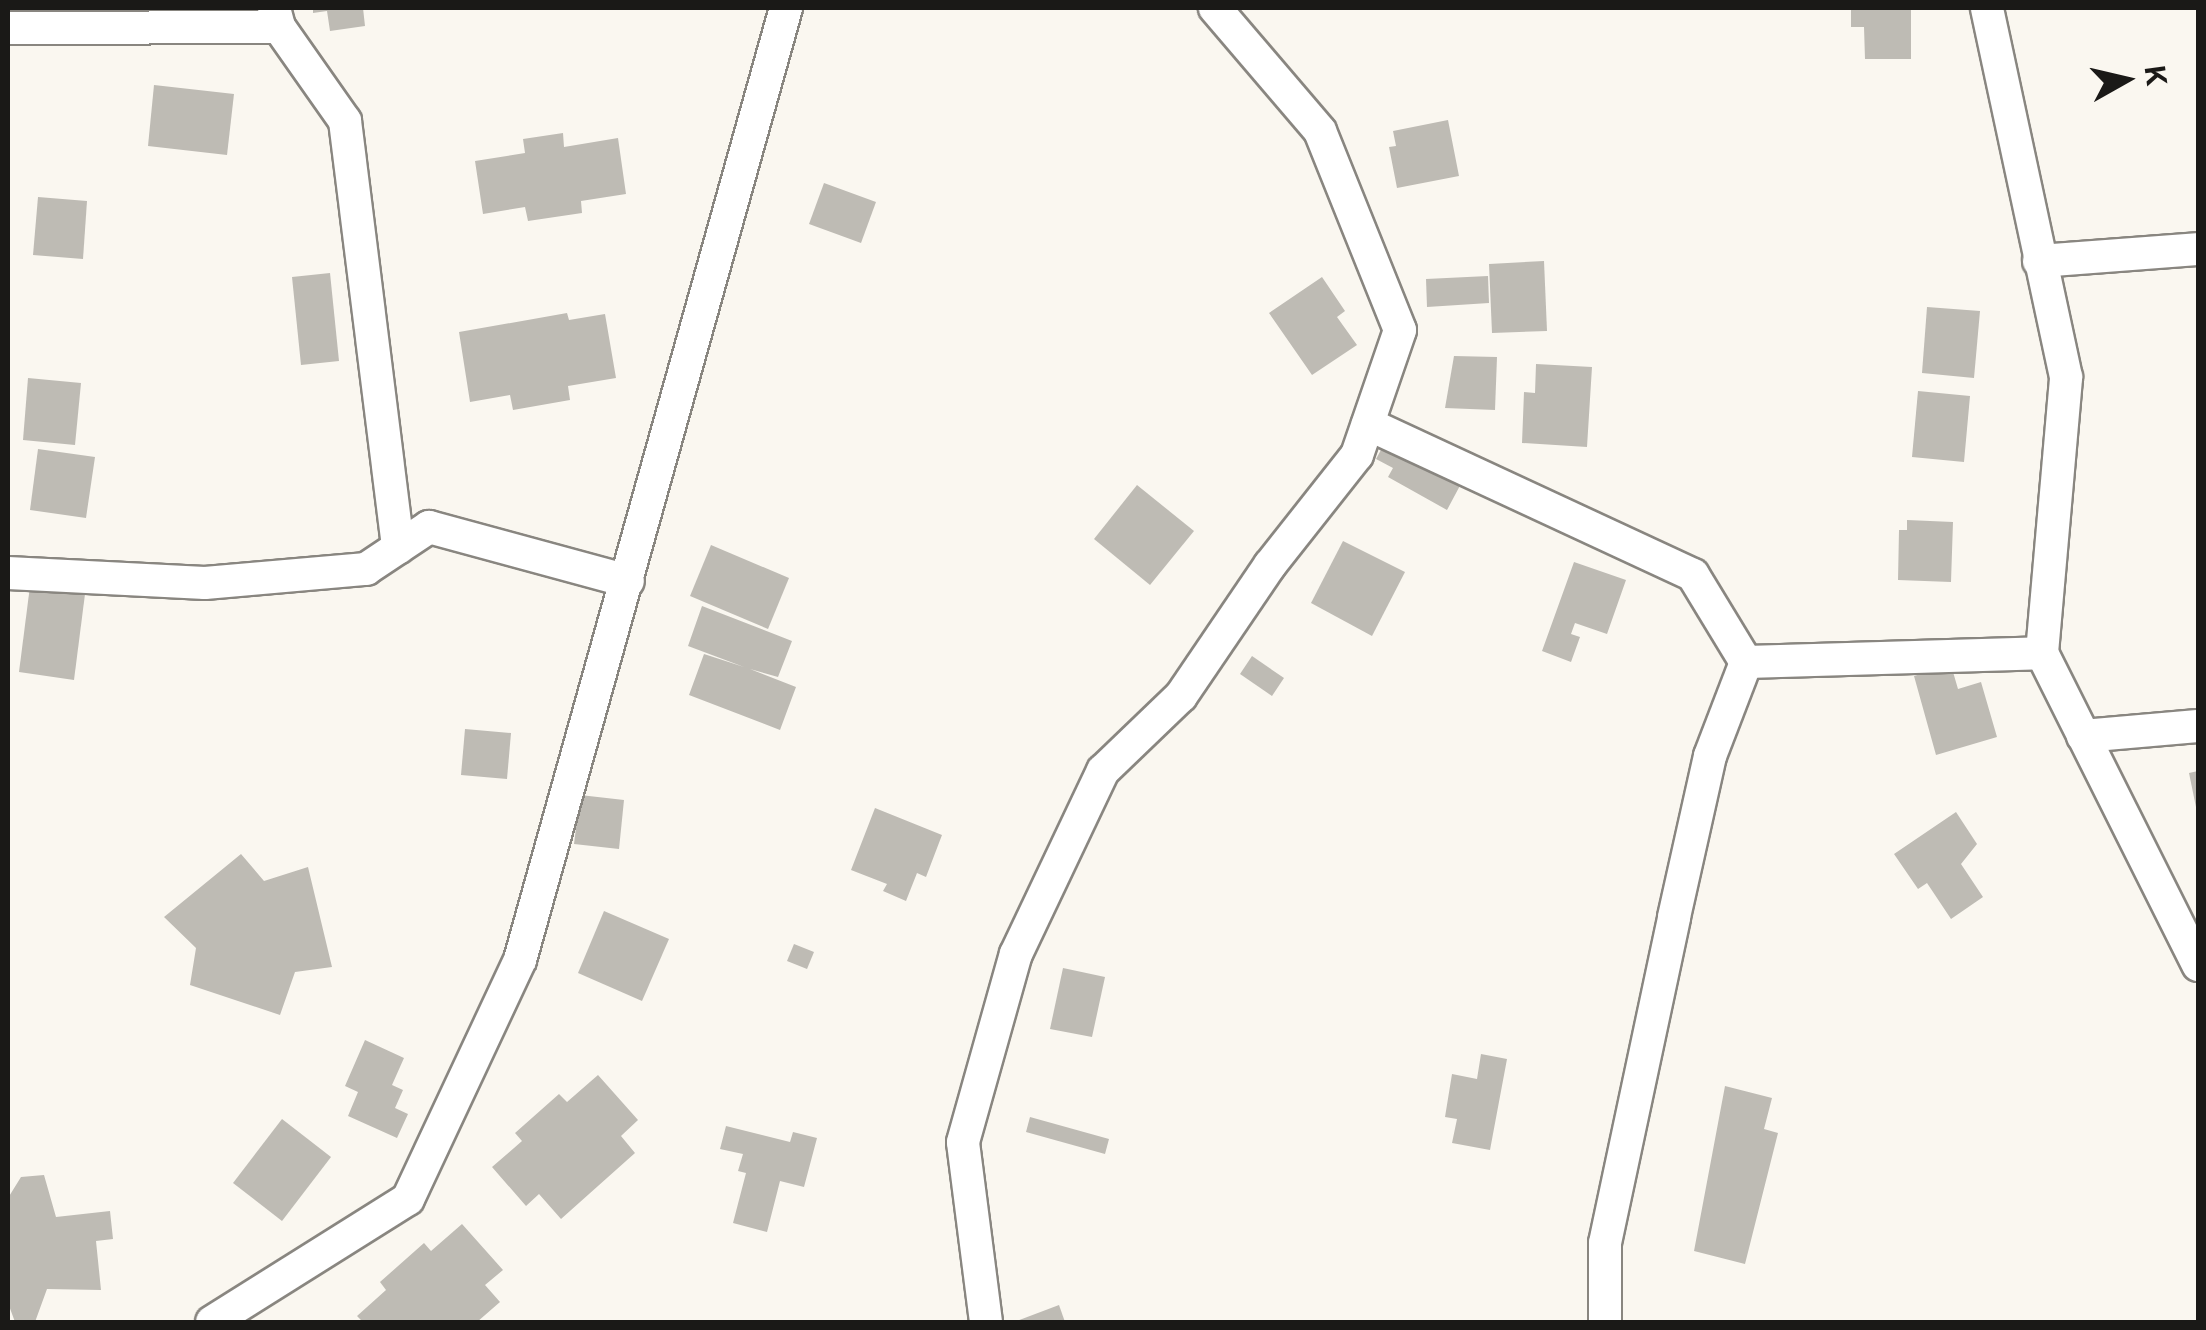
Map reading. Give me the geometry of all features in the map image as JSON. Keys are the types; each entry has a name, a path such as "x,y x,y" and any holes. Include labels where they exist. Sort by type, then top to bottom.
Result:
{"street":[{"path":"212,1322 408,1200 520,960 786,8"},
{"path":"986,1322 963,1142 1016,954 1103,771 1181,696 1270,564 1357,455 1400,330 1320,131 1215,8"},
{"path":"1987,8 2066,377 2042,654 2198,965"},
{"path":"8,28 276,18 345,121 398,548"},
{"path":"2039,261 2198,249"},
{"path":"1368,424 1693,575 1746,662"},
{"path":"8,573 205,584 366,569 429,527 628,580"},
{"path":"1746,662 2042,654"},
{"path":"1605,1322 1605,1243 1674,917 1710,756 1746,662"},
{"path":"2083,736 2198,726"}],"building":[{"path":"313,8 363,8 365,26 330,31 327,11 313,13"},
{"path":"1851,8 1911,8 1911,59 1865,59 1864,27 1851,27"},
{"path":"154,85 234,94 227,155 148,146"},
{"path":"1448,120 1459,176 1397,188 1389,147 1396,146 1393,131"},
{"path":"563,133 564,147 618,138 626,194 581,201 582,213 528,221 525,207 483,214 475,161 525,153 523,139"},
{"path":"824,183 876,202 861,243 809,224"},
{"path":"38,197 87,201 83,259 33,255"},
{"path":"1544,261 1547,331 1492,333 1489,264"},
{"path":"330,273 339,361 301,365 292,277"},
{"path":"1488,276 1489,303 1427,307 1426,279"},
{"path":"1322,277 1345,311 1337,317 1357,345 1312,375 1269,313"},
{"path":"1927,307 1980,311 1974,378 1922,373"},
{"path":"567,313 569,320 605,314 616,378 568,386 570,400 513,410 510,395 470,402 459,332"},
{"path":"1454,356 1497,357 1495,410 1445,408"},
{"path":"1536,364 1592,367 1587,447 1522,443 1524,392 1535,393"},
{"path":"28,378 81,383 75,445 23,440"},
{"path":"1918,391 1970,396 1964,462 1912,457"},
{"path":"1387,439 1463,480 1447,510 1388,477 1393,468 1376,459"},
{"path":"38,449 95,457 86,518 30,510"},
{"path":"1137,485 1194,531 1150,585 1094,539"},
{"path":"1907,520 1953,522 1951,582 1898,580 1899,530 1907,530"},
{"path":"1343,541 1405,572 1372,636 1311,603"},
{"path":"711,545 789,578 768,629 690,596"},
{"path":"1574,562 1626,580 1607,634 1575,623 1571,634 1580,637 1571,662 1542,651"},
{"path":"30,586 85,594 74,680 19,672"},
{"path":"702,606 792,641 778,677 750,669 796,687 780,730 689,695 704,654 744,667 688,646"},
{"path":"1252,656 1284,678 1272,696 1240,674"},
{"path":"1951,665 1958,689 1981,682 1997,737 1936,755 1914,676"},
{"path":"465,729 511,733 507,779 461,775"},
{"path":"2198,771 2198,812 2197,812 2189,773"},
{"path":"580,795 624,800 619,849 574,844"},
{"path":"875,808 942,835 926,877 917,873 906,901 883,891 887,884 851,870"},
{"path":"1956,812 1977,844 1961,864 1983,897 1951,919 1927,883 1918,889 1894,854"},
{"path":"241,854 264,881 308,867 332,967 295,972 280,1015 190,985 196,948 164,917"},
{"path":"604,911 669,939 642,1001 578,973"},
{"path":"794,944 814,952 807,969 787,961"},
{"path":"1063,968 1105,977 1092,1037 1050,1029"},
{"path":"365,1040 404,1058 392,1085 403,1090 395,1108 408,1114 397,1138 348,1116 358,1092 345,1086"},
{"path":"1481,1054 1507,1059 1490,1150 1452,1143 1457,1119 1445,1117 1452,1074 1477,1079"},
{"path":"598,1075 638,1120 621,1136 635,1153 561,1219 539,1194 526,1206 492,1167 522,1141 515,1133 559,1094 567,1102"},
{"path":"1725,1086 1772,1098 1764,1129 1778,1133 1745,1264 1694,1251"},
{"path":"1030,1117 1109,1139 1105,1154 1026,1132"},
{"path":"282,1119 331,1157 282,1221 233,1183"},
{"path":"726,1126 790,1142 793,1132 817,1138 804,1187 780,1181 767,1232 733,1223 746,1173 738,1171 743,1154 720,1149"},
{"path":"44,1175 56,1217 110,1211 113,1239 96,1241 101,1290 47,1289 35,1322 15,1322 8,1303 8,1198 21,1177"},
{"path":"462,1224 503,1270 485,1285 500,1302 477,1322 363,1322 357,1316 386,1290 380,1282 424,1243 431,1251"},
{"path":"1059,1305 1065,1322 1014,1322"}]}
